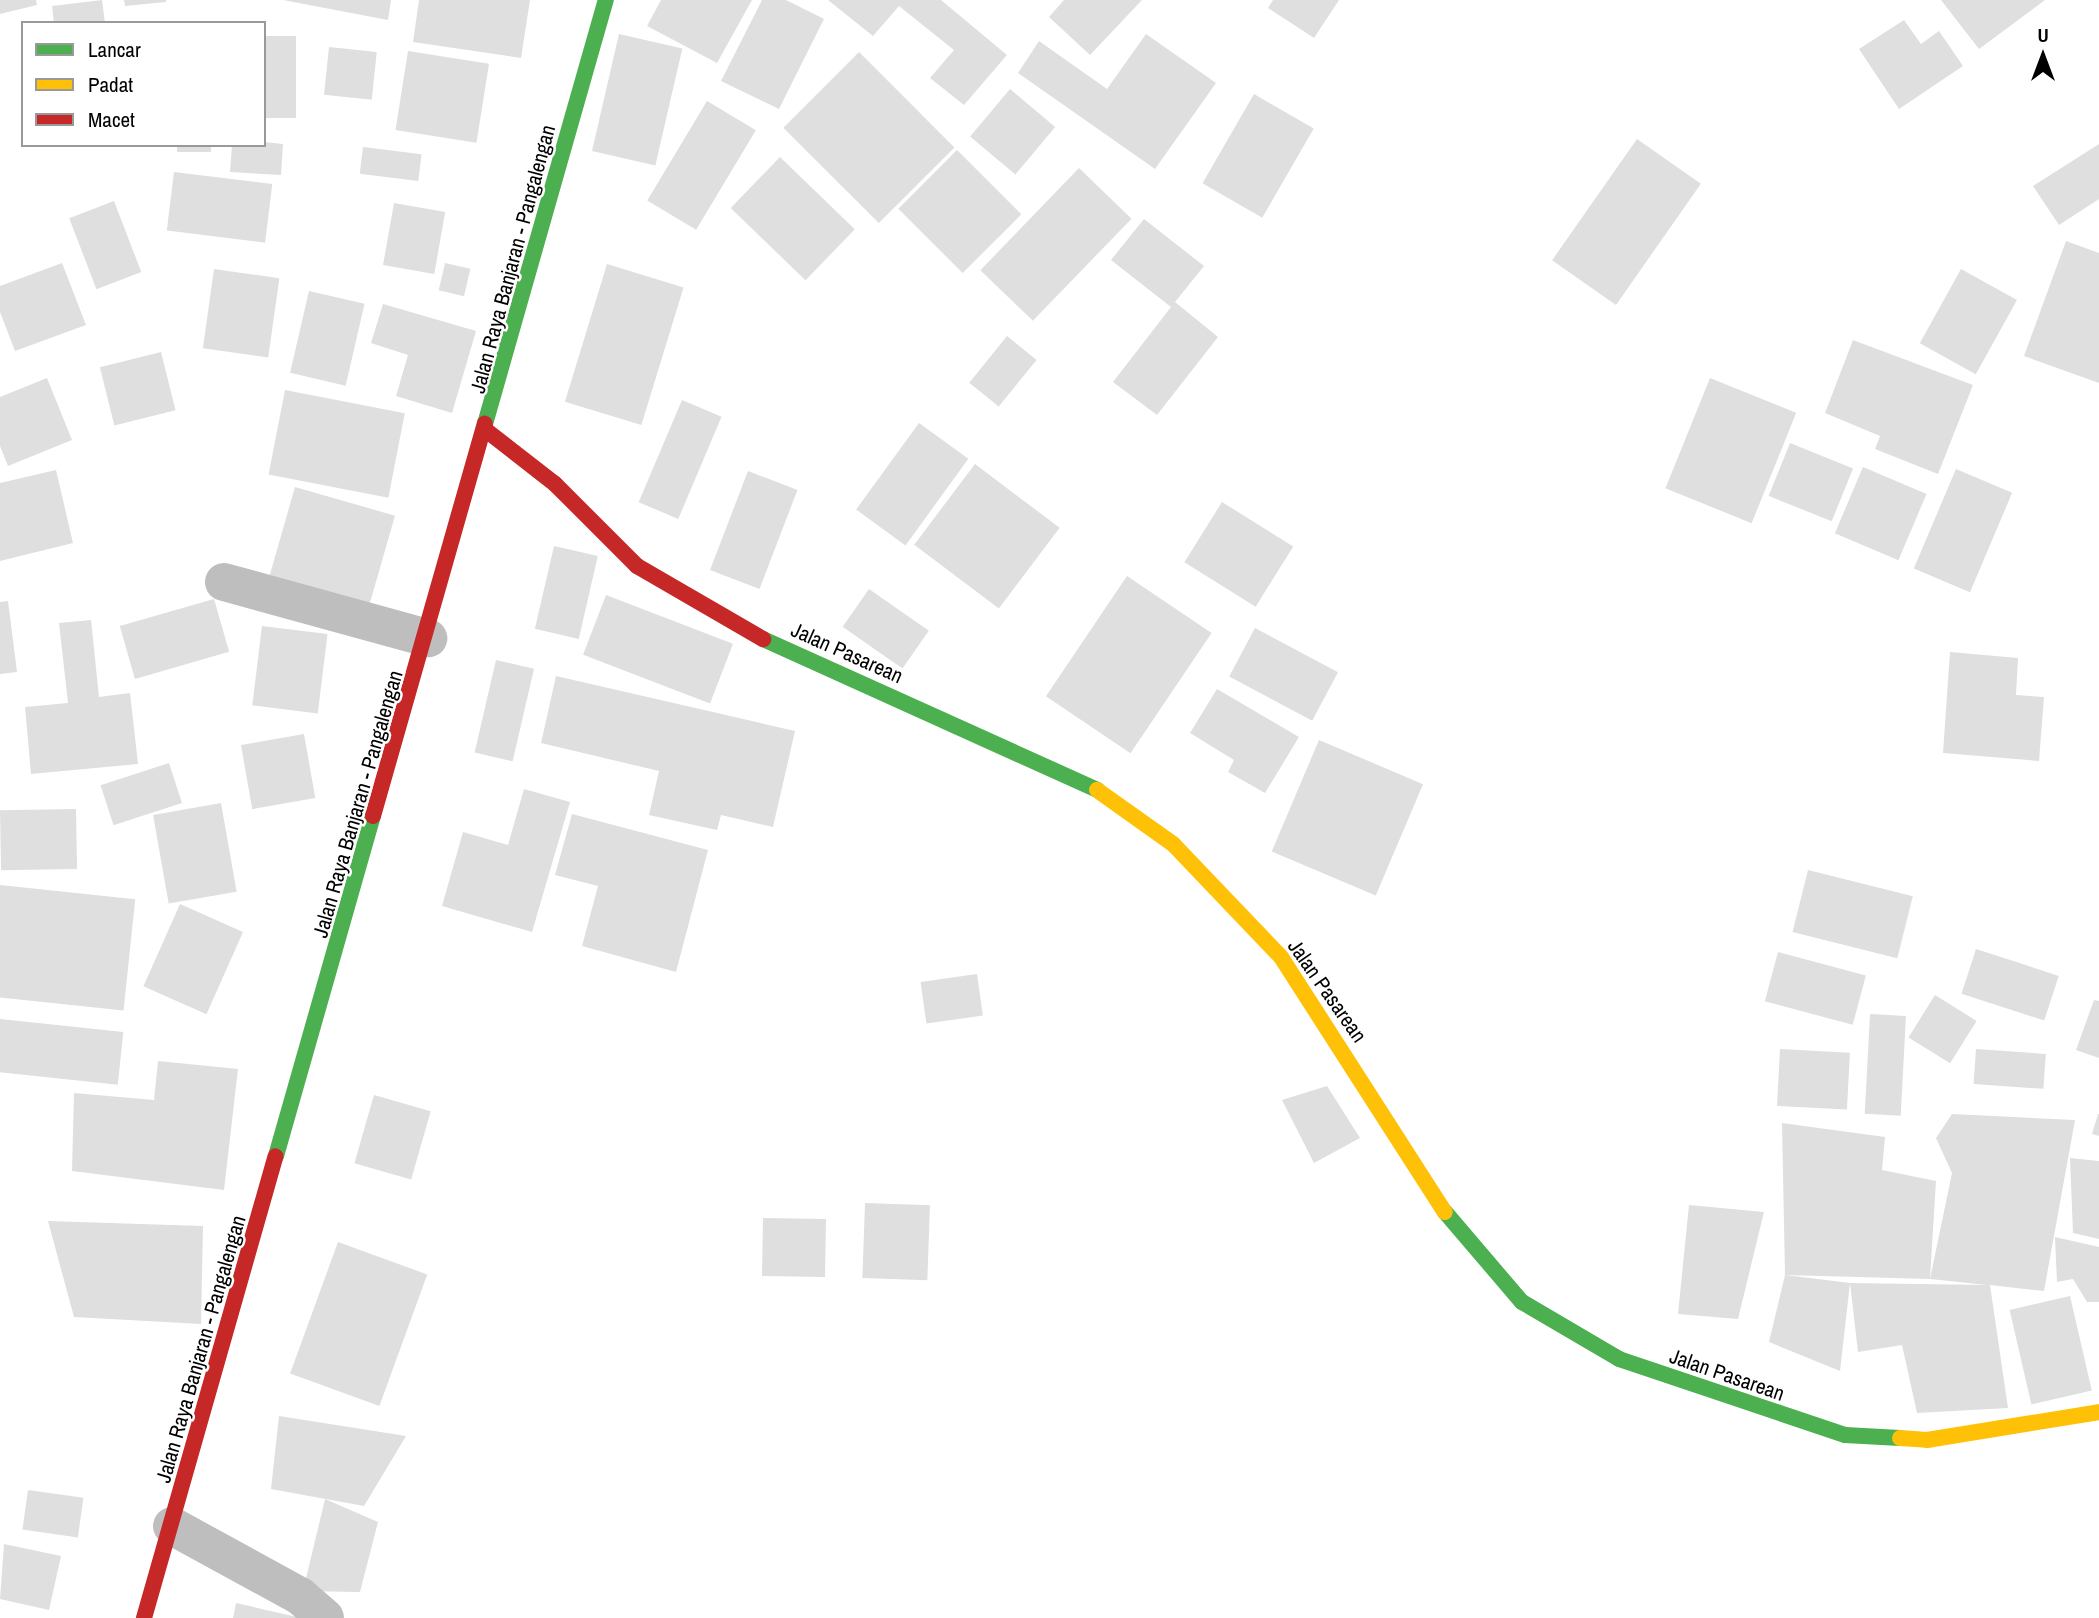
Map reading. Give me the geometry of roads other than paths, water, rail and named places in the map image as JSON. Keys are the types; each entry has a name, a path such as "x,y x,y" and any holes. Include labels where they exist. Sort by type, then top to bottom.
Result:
{"street":[{"name":"Jalan Raya Banjaran - Pangalengan","path":"144,1618 428,638 606,0"},
{"name":"Jalan Pasarean","path":"487,431 555,484 637,566 765,640 1088,783 1173,844 1281,957 1434,1200 1522,1302 1619,1359 1845,1435 1927,1440 2099,1412"},
{"path":"225,582 428,638"},
{"path":"172,1526 300,1596 325,1618"}]}
